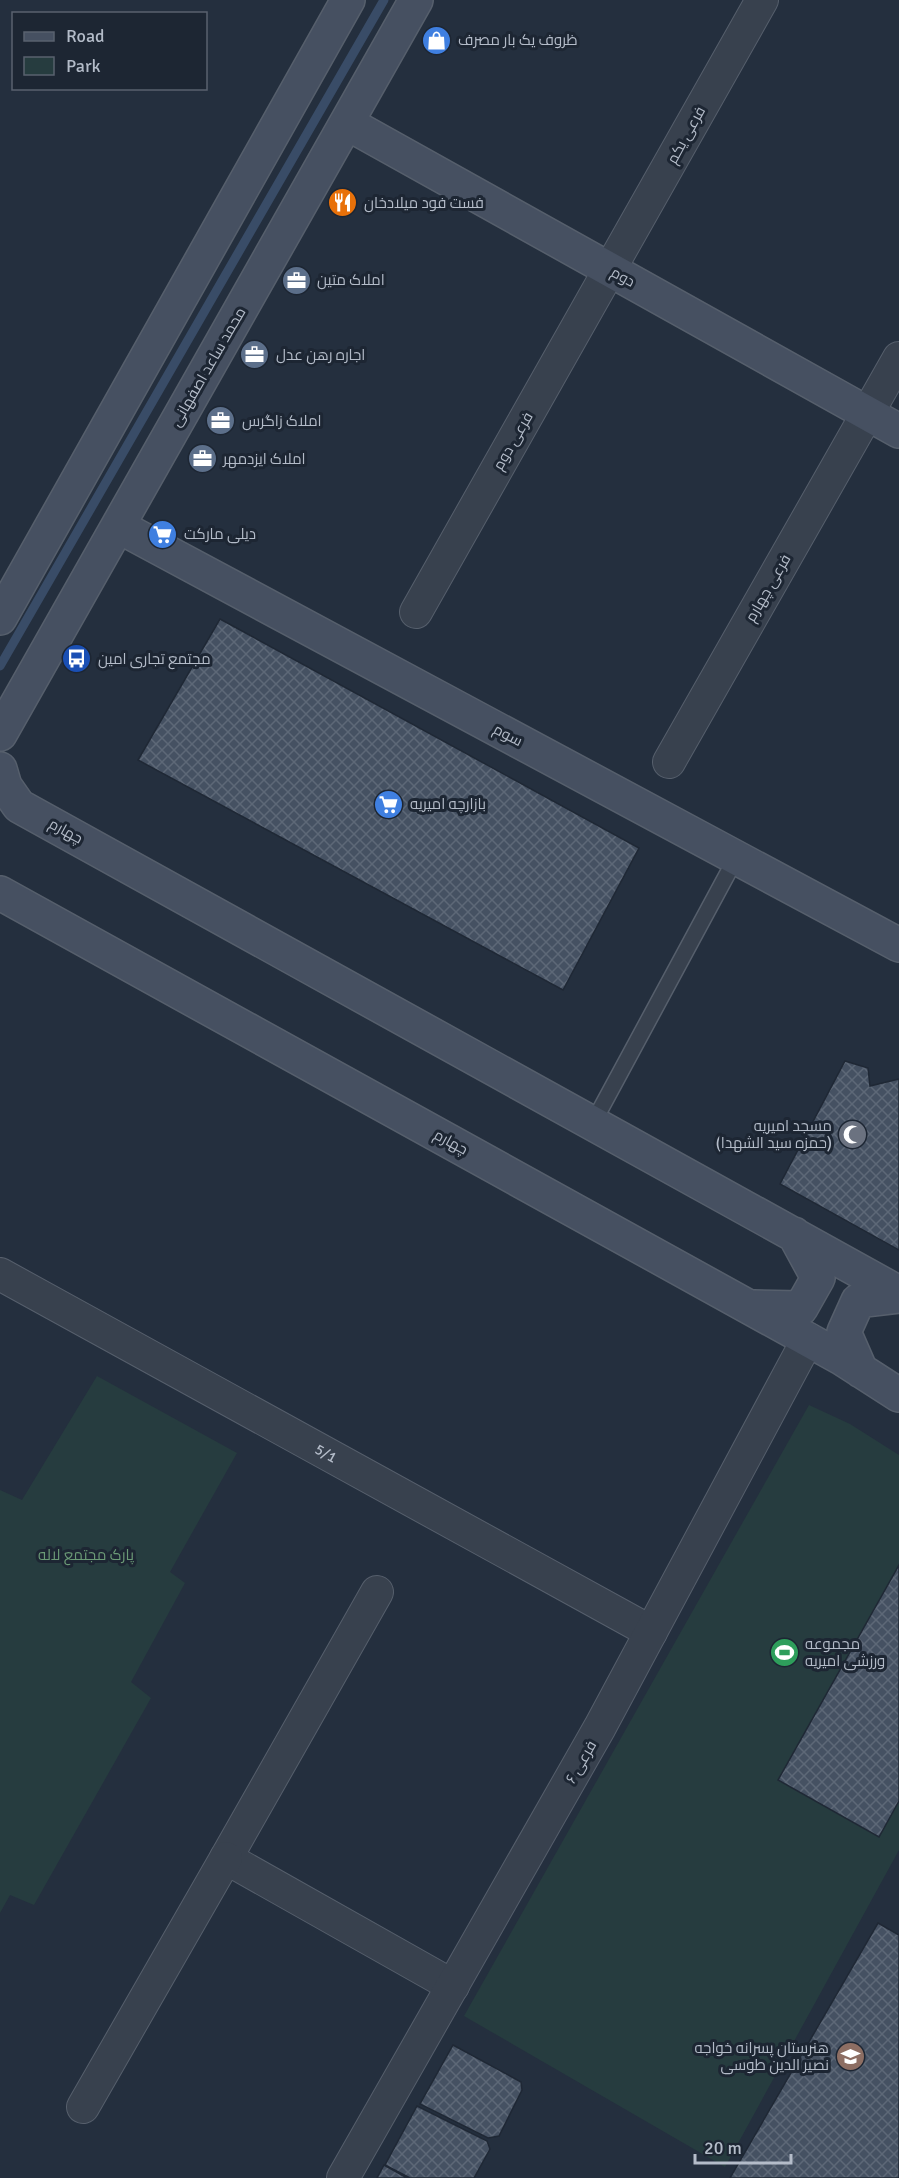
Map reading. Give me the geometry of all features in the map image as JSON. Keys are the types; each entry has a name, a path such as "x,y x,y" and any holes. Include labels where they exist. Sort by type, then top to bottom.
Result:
{"street":[{"path":"0,618 348,0"},
{"name":"محمد ساعد اصفهانی","path":"0,734 416,0"},
{"name":"فرعی یکم","path":"610,270 762,0"},
{"name":"دوم","path":"347,123 899,432"},
{"name":"فرعی دوم","path":"416,612 610,270"},
{"name":"فرعی چهارم","path":"669,762 899,358"},
{"name":"سوم","path":"118,526 899,945"},
{"path":"0,769 10,807"},
{"name":"چهارم","path":"10,807 593,1123 899,1294"},
{"name":"چهارم","path":"0,893 808,1339 899,1395"},
{"path":"749,1307 801,1308 818,1278 794,1234"},
{"name":"5/1","path":"0,1274 651,1632"},
{"path":"861,1371 844,1332 858,1301 899,1294"},
{"name":"فرعی ۶","path":"344,2178 600,1727 808,1339"},
{"path":"83,2107 376,1592"},
{"path":"226,1858 453,1986"}],"lane":[{"path":"593,1123 736,858"}],"green space":[{"name":"پارک مجتمع لاله","path":"97,1376 237,1453 170,1572 185,1583 131,1682 151,1698 34,1905 10,1895 0,1913 0,1490 22,1500"},
{"name":"مجموعه ورزشی امیریه","path":"809,1405 850,1424 899,1455 899,1850 725,2167 464,2016"}],"building":[{"name":"بازارچه امیریه","path":"220,619 639,848 563,990 138,760"},
{"name":"مسجد امیریه (حمزه سید الشهدا)","path":"845,1061 868,1068 870,1086 899,1079 899,1250 780,1184"},
{"path":"899,1565 899,1801 879,1837 778,1780"},
{"name":"هنرستان پسرانه خواجه نصیر الدین طوسی","path":"878,1923 899,1935 899,2178 730,2178"},
{"path":"453,2045 521,2082 522,2090 499,2136 488,2138 420,2104"},
{"path":"417,2106 487,2141 490,2149 474,2178 410,2178 385,2165"},
{"path":"384,2165 407,2178 377,2178"}],"waterway":[{"path":"0,666 384,0"}],"place":[{"name":"ظروف یک بار مصرف","path":"437,40"},
{"name":"فست فود میلادخان","path":"343,203"},
{"name":"املاک متین","path":"296,280"},
{"name":"اجاره رهن عدل","path":"255,355"},
{"name":"املاک زاگرس","path":"221,421"},
{"name":"املاک ایزدمهر","path":"202,459"},
{"name":"دیلی مارکت","path":"163,534"},
{"name":"مجتمع تجاری امین","path":"77,659"},
{"name":"بازارچه امیریه","path":"389,804"},
{"name":"مسجد امیریه (حمزه سید الشهدا)","path":"853,1135"},
{"name":"مجموعه ورزشی امیریه","path":"784,1653"},
{"name":"هنرستان پسرانه خواجه نصیر الدین طوسی","path":"850,2057"}]}
